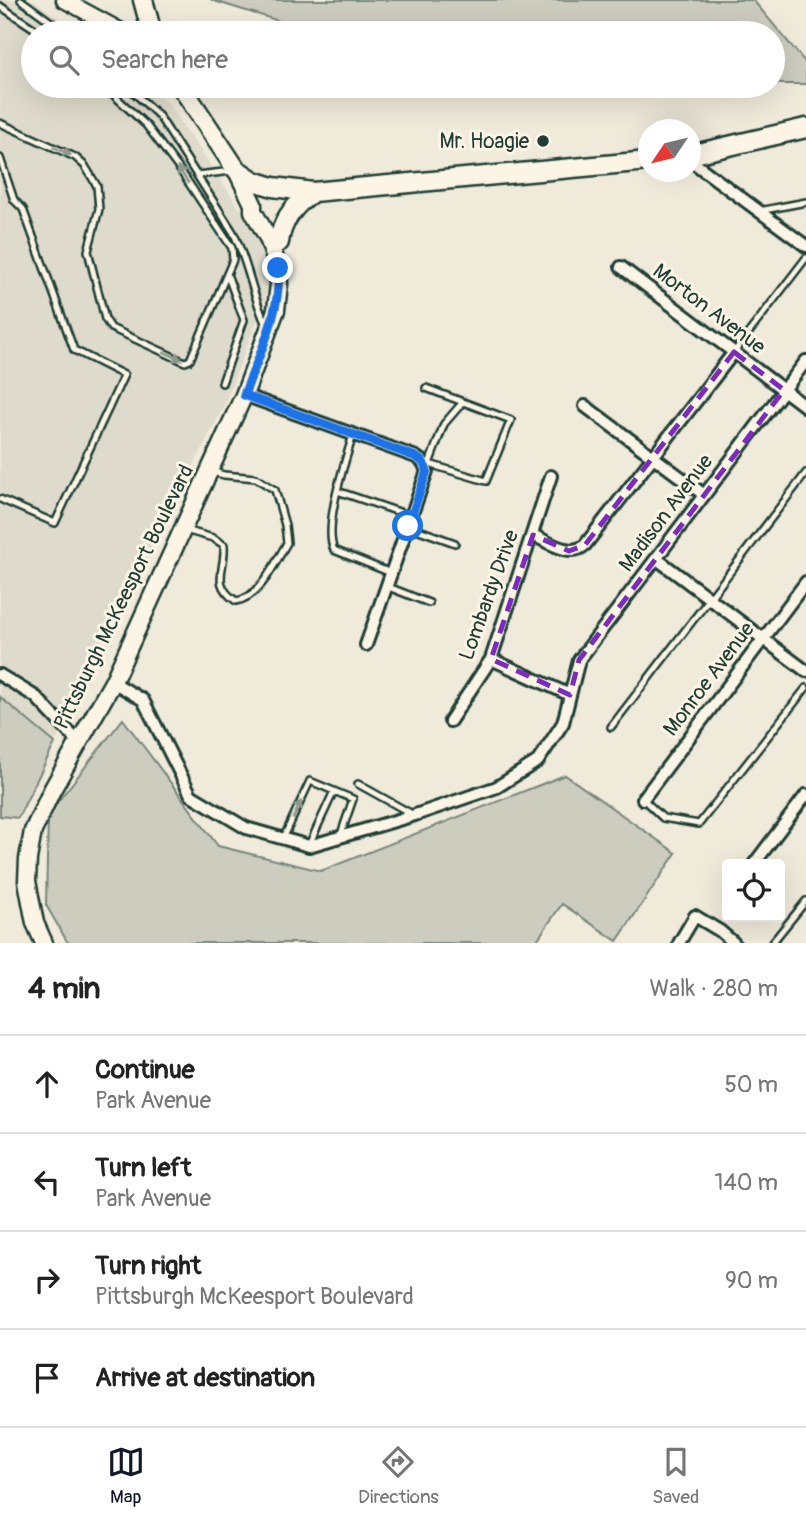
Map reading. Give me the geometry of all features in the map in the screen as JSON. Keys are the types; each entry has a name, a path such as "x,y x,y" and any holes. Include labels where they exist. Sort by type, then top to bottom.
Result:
{"main road":[{"path":"143,0 149,21"},
{"name":"Pittsburgh McKeesport Boulevard","path":"44,943 35,923 27,881 28,859 38,820 113,682 244,395 276,310 278,268 268,238 253,211 253,204 236,169 189,98"},
{"path":"701,154 806,128"},
{"path":"236,169 254,181 273,187 313,192 638,162"},
{"path":"279,242 289,214 301,200 313,192"},
{"name":"Pittsburgh McKeesport Boulevard","path":"253,204 260,209 279,242 285,266 283,301 276,310"}],"street":[{"path":"64,0 103,21"},
{"path":"701,165 806,246"},
{"name":"Morton Avenue","path":"621,267 806,407"},
{"path":"533,535 569,551 580,550 734,352"},
{"name":"Madison Avenue","path":"309,846 415,815 497,787 538,761 563,723 579,660 806,361"},
{"path":"244,395 416,457 426,463 427,471 366,645"},
{"path":"585,406 704,494"},
{"name":"Lombardy Drive","path":"450,721 491,659 551,476"},
{"path":"657,559 806,671"},
{"name":"Monroe Avenue","path":"643,799 806,582"},
{"path":"491,659 570,695"},
{"path":"0,675 36,697 79,743"},
{"path":"113,682 143,700 191,795 247,828 309,846"},
{"path":"758,859 806,795"},
{"path":"679,943 695,915 733,943"}],"lane":[{"path":"21,0 50,21"},
{"path":"0,6 23,21"},
{"path":"0,123 75,156 85,166 97,187 99,209 88,251 101,306 111,328 185,362 190,360 228,274 233,260 232,248 146,125 117,98"},
{"path":"140,98 159,116 241,248 251,288 268,331"},
{"path":"0,158 14,200 23,209 74,350 124,375 55,523 0,499"},
{"path":"197,175 236,169"},
{"path":"760,211 806,202"},
{"path":"734,352 806,258"},
{"path":"222,383 244,320 228,274"},
{"path":"426,388 511,420 486,481 426,463 444,424 463,402"},
{"path":"353,435 337,491 330,542 334,550 391,573"},
{"path":"183,529 213,538 224,545 221,586 236,601 243,600 256,590 287,543 275,490 256,478 210,471"},
{"path":"611,727 806,473"},
{"path":"337,491 455,543"},
{"path":"386,586 429,603"},
{"path":"643,799 663,818 699,824 806,688"},
{"path":"283,839 310,781 353,799 339,837"},
{"path":"358,784 415,815"},
{"path":"309,846 334,791"},
{"path":"772,943 806,901"}],"highlighted area":[{"path":"734,352 784,390 579,660 570,695 491,659 533,535 569,551 585,545"}],"shaded area":[{"path":"0,0 34,0 61,21 21,21 21,98 162,98 167,102 250,223 267,264 269,289 226,401 55,743 0,697"},
{"path":"211,0 753,0 771,21 279,21"},
{"path":"785,38 806,63 806,84 785,84"},
{"path":"0,697 55,743 18,818 0,816"},
{"path":"123,719 218,846 321,871 565,775 676,853 617,941 562,904 535,943 68,943 46,905 48,814"}],"place":[{"name":"Mr. Hoagie","path":"543,141"}],"route":[{"path":"278,268 276,310 244,395 416,457 423,462 427,471 408,526"}]}
